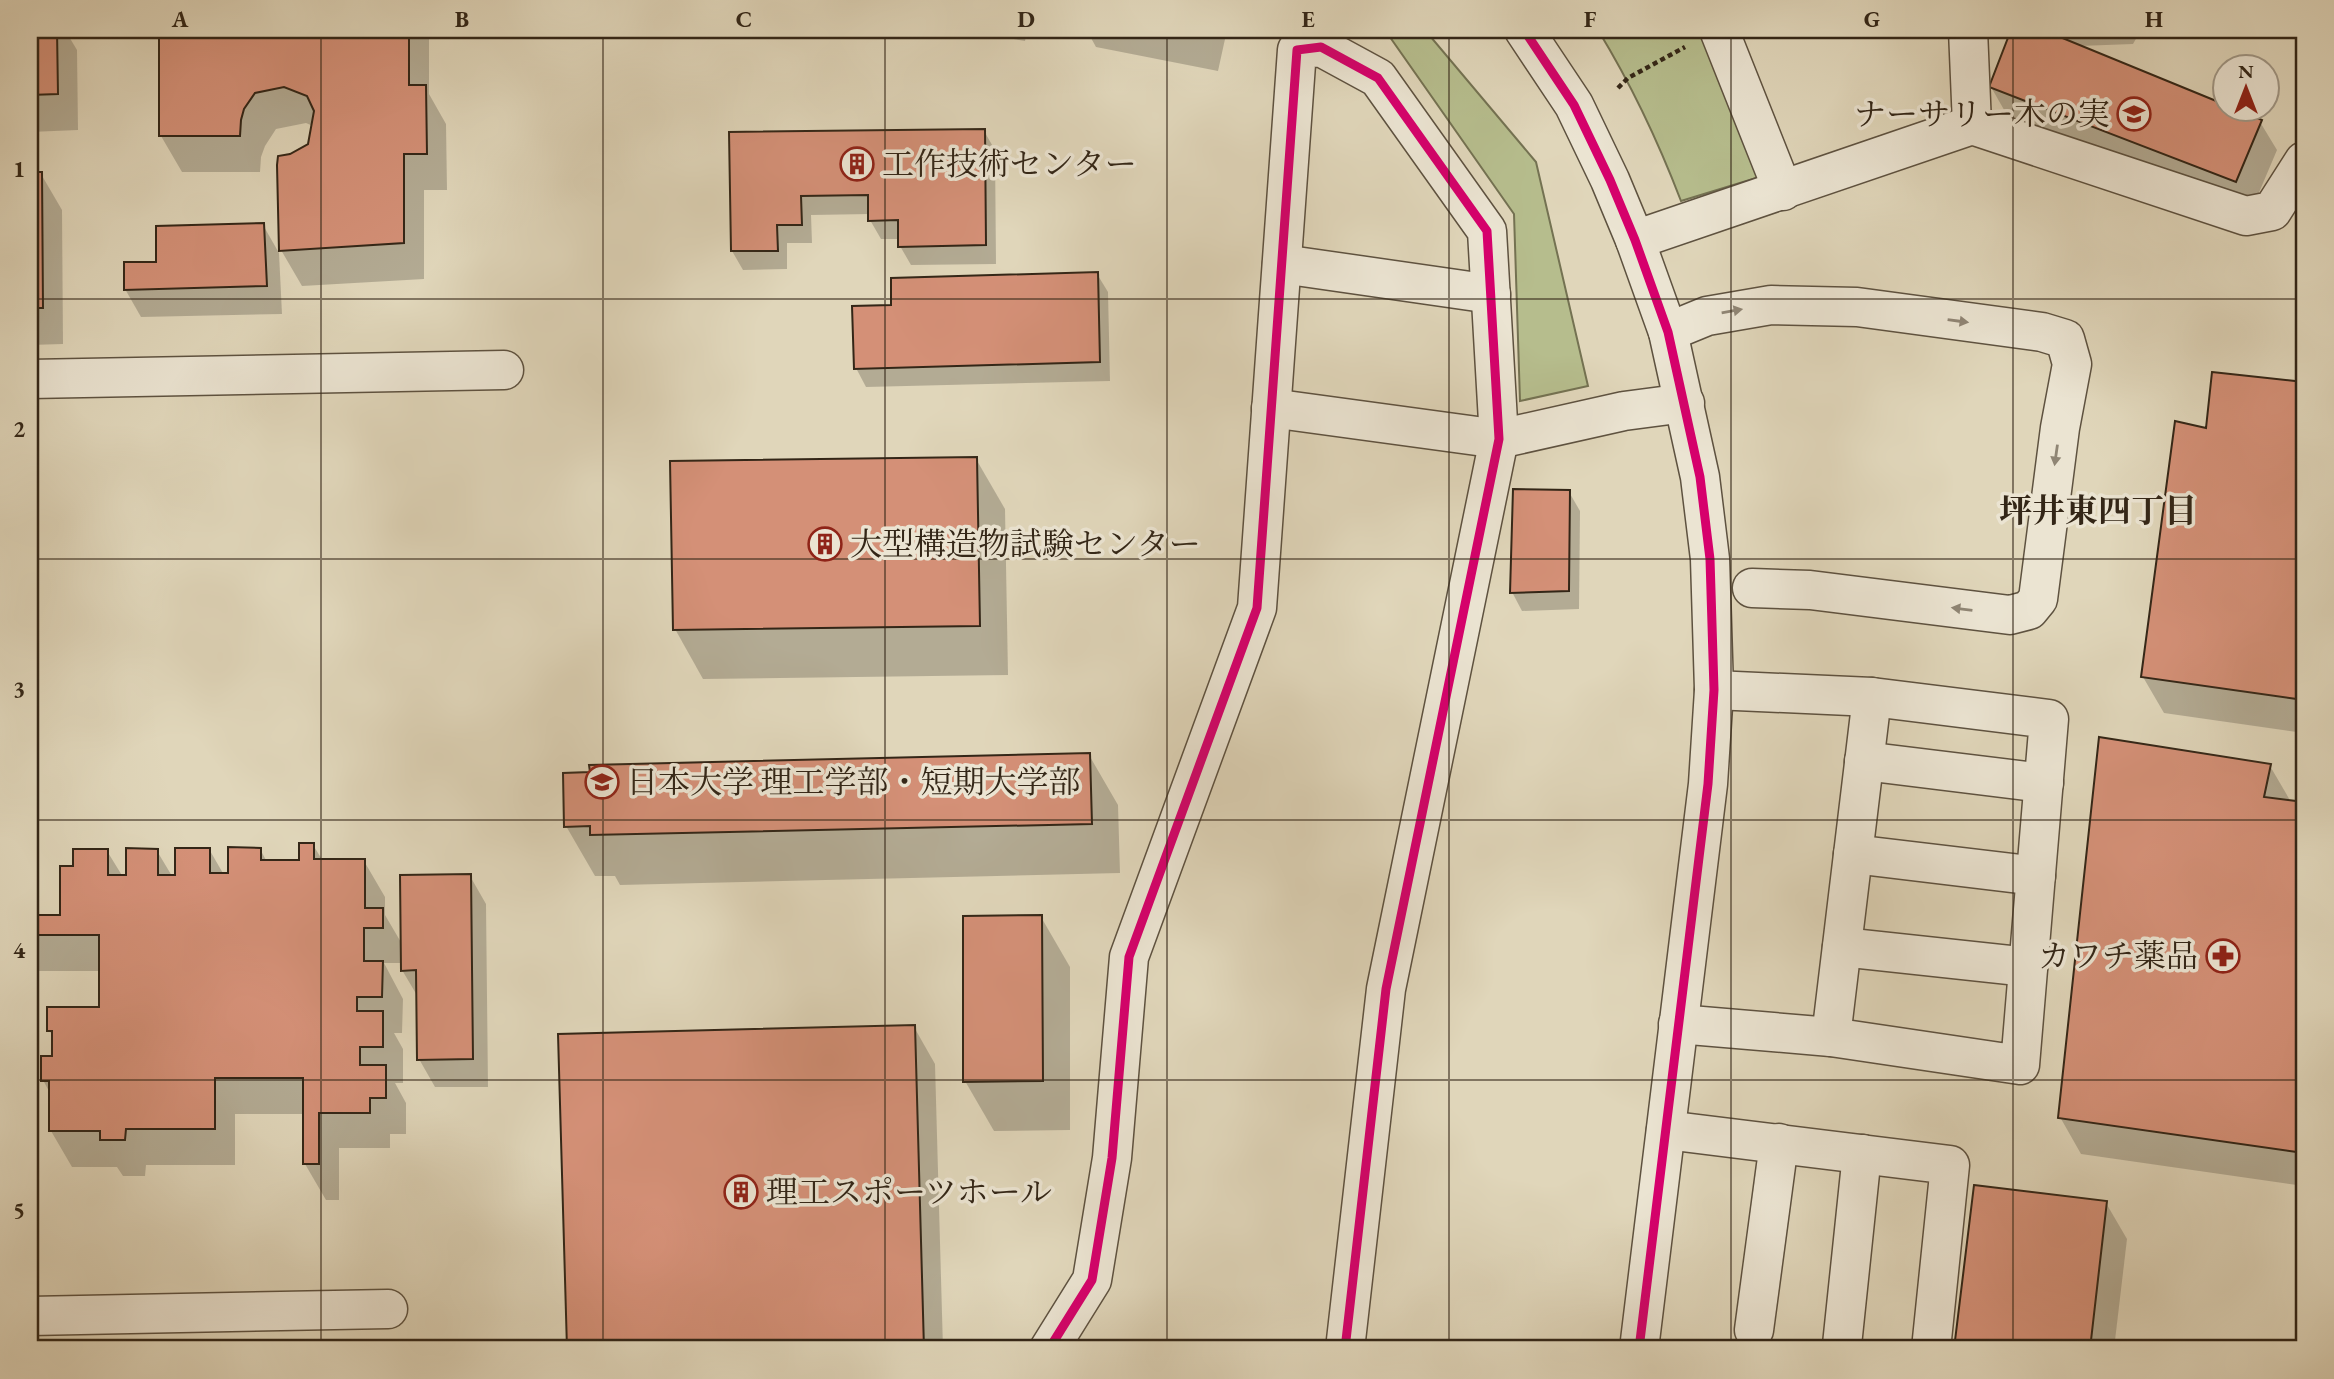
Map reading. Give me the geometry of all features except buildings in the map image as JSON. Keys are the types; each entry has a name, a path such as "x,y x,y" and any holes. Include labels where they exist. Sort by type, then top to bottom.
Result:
{"street":[{"path":"1524,30 1573,105 1610,180 1668,332 1700,478 1710,559 1714,690 1708,784 1639,1349"},
{"path":"1968,30 1972,125"},
{"path":"1706,36 1783,191"},
{"path":"1049,1349 1093,1280 1112,1158 1129,957 1257,608 1297,50 1321,47 1378,78 1487,231 1499,439 1386,989 1345,1349"},
{"path":"1635,240 1972,125 2246,216 2272,211 2304,161"},
{"path":"1282,264 1491,294"},
{"path":"1668,332 1707,316 1771,305 1857,307 2042,332 2065,339 2072,364 2060,429 2038,599 2029,610 2010,615 1810,590 1752,588"},
{"path":"30,379 504,370"},
{"path":"1271,408 1499,439 1625,411 1685,403"},
{"path":"1678,1024 1831,1037 2020,1065 2049,719 1872,697 1714,690"},
{"path":"1831,1037 1872,697"},
{"path":"1864,761 2044,783"},
{"path":"1853,854 2036,876"},
{"path":"1842,947 2028,967"},
{"path":"1665,1130 1950,1165 1931,1349"},
{"path":"1754,1331 1779,1143"},
{"path":"1842,1345 1862,1154"},
{"path":"30,1316 388,1309"}],"path":[{"path":"1618,88 1628,78 1706,36"}],"green space":[{"path":"1385,30 1425,30 1536,162 1588,386 1520,401 1514,214"},
{"path":"1598,30 1702,30 1766,175 1681,201 1643,113"}],"cycle path":[{"path":"1524,30 1574,105 1610,180 1668,332 1700,477 1710,559 1714,690 1708,784 1639,1349"},
{"path":"1049,1349 1092,1280 1112,1158 1129,957 1257,608 1297,50 1321,47 1378,78 1487,231 1499,439 1386,989 1345,1349"}],"place":[{"name":"ナーサリー木の実","path":"2134,114"},
{"name":"工作技術センター","path":"857,164"},
{"name":"大型構造物試験センター","path":"825,544"},
{"name":"日本大学 理工学部・短期大学部","path":"602,782"},
{"name":"カワチ薬品","path":"2223,956"},
{"name":"理工スポーツホール","path":"741,1192"}],"district":[{"name":"坪井東四丁目","path":"2098,510"}]}
